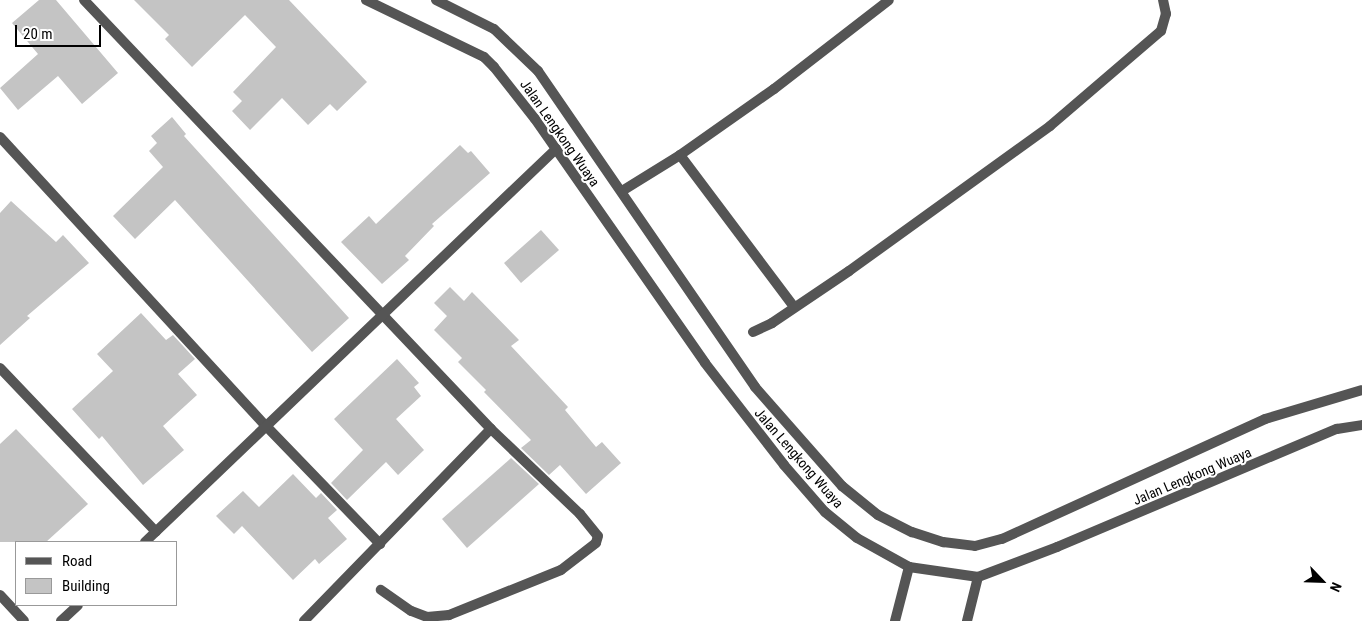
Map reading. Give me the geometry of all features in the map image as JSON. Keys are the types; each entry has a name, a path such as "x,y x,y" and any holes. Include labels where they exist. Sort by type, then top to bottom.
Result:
{"street":[{"path":"84,0 491,429 580,514 598,536 596,543 561,570 449,615 427,617 411,611 381,590"},
{"name":"Jalan Lengkong Wuaya","path":"366,0 484,56 556,149 705,363 784,464 831,517 857,538 908,567 978,577 1058,547 1337,429 1362,424"},
{"name":"Jalan Lengkong Wuaya","path":"436,0 494,29 538,71 755,387 810,452 842,486 878,515 912,532 943,542 975,546 1002,539 1265,419 1362,390"},
{"path":"622,191 680,155 774,89 889,0"},
{"path":"753,332 794,307 1050,126 1123,67 1161,31 1166,14 1163,0"},
{"path":"0,138 267,427 380,544"},
{"path":"146,541 556,149"},
{"path":"680,155 794,307"},
{"path":"0,368 156,532"},
{"path":"304,621 491,429"},
{"path":"896,621 908,567"},
{"path":"967,621 978,577"},
{"path":"0,595 24,621"},
{"path":"61,621 77,606"}],"building":[{"path":"39,0 56,0 118,73 82,104 58,76 18,110 0,88 38,54 12,23"},
{"path":"134,0 289,0 367,82 337,111 330,104 308,125 282,98 250,130 232,111 242,101 233,92 276,47 245,15 192,67 165,39 169,35"},
{"path":"172,117 186,134 184,136 349,318 312,352 175,200 135,239 113,216 163,167 149,151 157,143 151,136"},
{"path":"460,145 468,153 471,151 490,173 432,224 434,226 405,256 409,260 382,284 341,242 369,216 376,224"},
{"path":"11,201 56,242 63,235 89,263 27,316 30,318 0,345 0,213"},
{"path":"541,230 559,250 521,283 504,263"},
{"path":"450,287 464,301 472,292 519,340 511,346 568,407 565,410 596,447 602,442 621,463 586,494 560,465 549,475 521,448 531,440 484,392 486,390 458,362 462,358 434,330 447,316 434,303"},
{"path":"141,313 166,340 173,335 195,359 178,374 197,395 163,426 184,450 143,485 102,436 99,439 72,409 113,371 97,354"},
{"path":"397,359 419,383 414,387 421,396 396,419 424,450 398,475 386,462 347,500 331,483 363,450 334,419"},
{"path":"16,429 88,504 47,541 0,542 0,444"},
{"path":"511,458 539,484 467,548 442,519"},
{"path":"293,474 316,498 321,493 337,510 328,518 347,539 319,564 315,559 293,580 242,526 234,534 216,516 243,491 259,507"}]}
